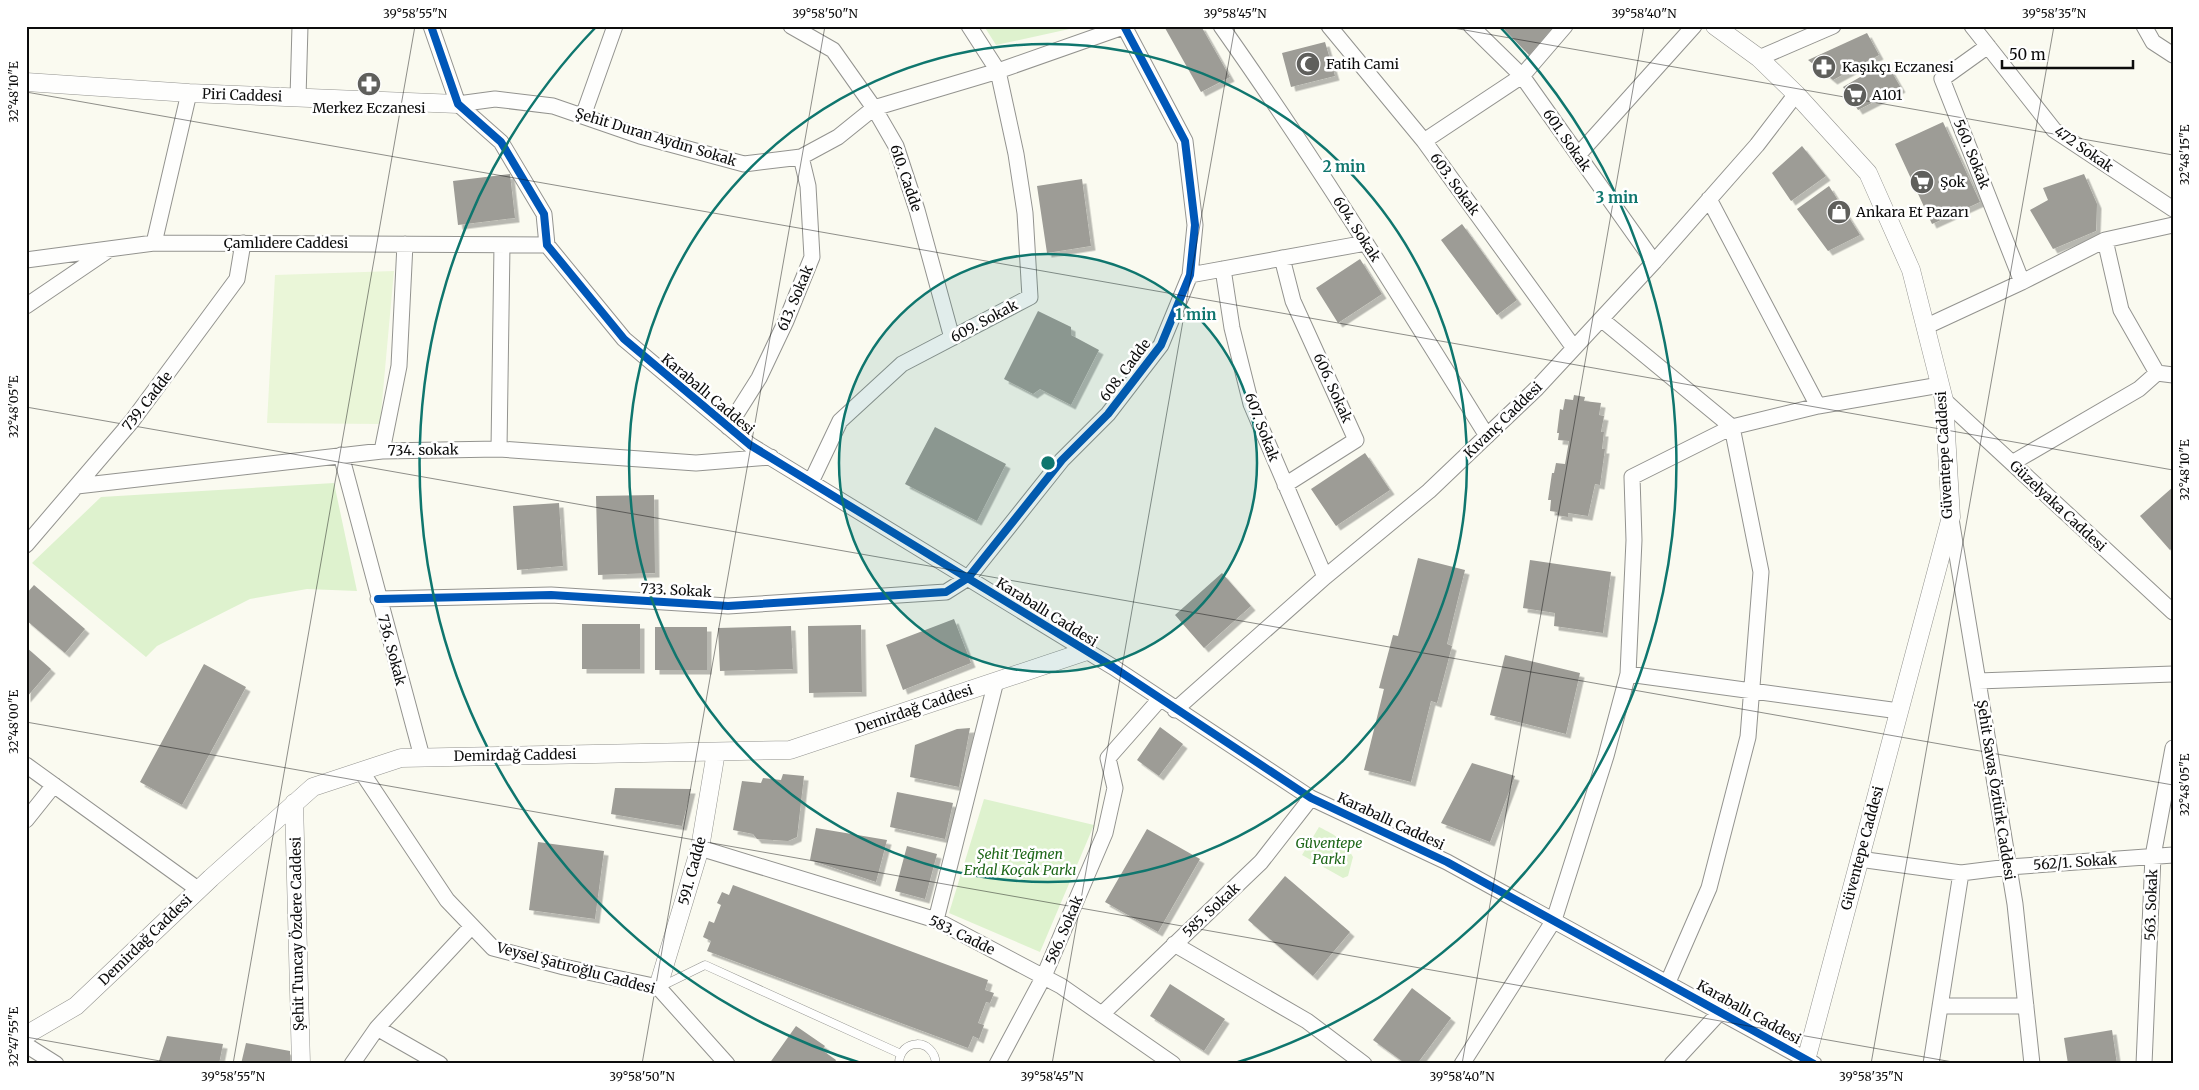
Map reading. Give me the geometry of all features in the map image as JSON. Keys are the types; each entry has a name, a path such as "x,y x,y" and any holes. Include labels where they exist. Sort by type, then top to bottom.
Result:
{"street":[{"path":"298,98 300,26"},
{"path":"431,26 458,104 501,142 544,214 547,245"},
{"path":"583,116 615,26"},
{"name":"610. Cadde","path":"790,26 833,50 874,108 896,146 917,210 952,338"},
{"name":"609. Sokak","path":"811,482 840,421 902,364 1030,297 1025,213 1016,154 998,71 969,26"},
{"name":"Şehit Duran Aydın Sokak","path":"458,104 495,99 553,106 640,136 744,164 801,157 838,137 874,108 998,71 1125,26"},
{"name":"608. Cadde","path":"968,578 1062,460 1108,414 1161,345 1190,274 1195,225 1185,141 1125,26"},
{"name":"604. Sokak","path":"1221,26 1272,98 1487,436"},
{"name":"603. Sokak","path":"1329,26 1424,141 1574,348"},
{"name":"601. Sokak","path":"1471,26 1522,76 1654,262"},
{"path":"1424,141 1522,76 1565,26"},
{"path":"1578,156 1694,26"},
{"name":"Güventepe Caddesi","path":"1715,26 1759,58 1796,94 1868,173 1911,270 1942,393 1951,517 1859,859 1808,1062"},
{"path":"1759,58 1833,26"},
{"name":"472 Sokak","path":"1972,26 2054,130 2173,209"},
{"path":"2144,26 2153,42 2173,55"},
{"name":"560. Sokak","path":"1988,46 1942,78 2022,282"},
{"name":"Piri Caddesi","path":"26,82 188,93 458,104"},
{"path":"154,243 188,93"},
{"name":"Kıvanç Caddesi","path":"1175,710 1325,577 1430,490 1537,388 1654,262 1757,145 1796,94"},
{"name":"613. Sokak","path":"728,427 759,378 786,321 812,257 808,186 801,157"},
{"path":"1709,199 1818,406"},
{"path":"1925,326 2022,282 2105,240 2173,225"},
{"path":"2105,240 2121,310 2157,373"},
{"name":"Çamlıdere Caddesi","path":"26,260 154,243 547,245"},
{"name":"739. Cadde","path":"26,545 132,422 237,279 243,243"},
{"path":"1190,274 1366,243"},
{"path":"382,451 399,366 405,244"},
{"path":"499,449 502,244"},
{"name":"Karaballı Caddesi","path":"547,245 624,339 750,445 1086,651 1311,798 1447,862 1721,1011 1808,1062"},
{"path":"26,306 110,249"},
{"name":"606. Sokak","path":"1282,258 1293,301 1356,440 1285,485"},
{"name":"607. Sokak","path":"1223,269 1232,328 1251,404 1325,577"},
{"path":"1601,319 1732,427 1761,572 1748,737 1709,888 1668,982"},
{"path":"2012,463 2138,389 2157,373 2173,375"},
{"path":"1462,1064 1554,920 1606,756 1628,674 1634,540 1632,477 1732,427 1818,406 1942,393"},
{"name":"Güzelyaka Caddesi","path":"1942,393 2012,463 2173,612"},
{"name":"734. sokak","path":"77,486 382,451 499,449 696,463 771,458"},
{"name":"736. Sokak","path":"341,456 422,757"},
{"name":"Şehit Savaş Öztürk Caddesi","path":"1951,517 2009,867 2032,1064"},
{"name":"733. Sokak","path":"378,598 551,595 728,606 946,592 968,578"},
{"name":"Demirdağ Caddesi","path":"26,1035 76,1006 198,890 312,787 401,758 790,750 1086,651"},
{"path":"1628,674 1899,711"},
{"path":"1978,681 2173,674"},
{"path":"936,920 996,681"},
{"name":"586. Sokak","path":"1044,976 1105,833 1115,788 1108,758 1160,699"},
{"name":"563. Sokak","path":"2144,1064 2153,856 2173,748"},
{"name":"591. Cadde","path":"658,987 700,848 716,752"},
{"path":"26,765 198,890"},
{"name":"Veysel Şatıroğlu Caddesi","path":"361,771 447,900 493,948 564,967 658,987 727,1064"},
{"path":"26,820 54,785"},
{"name":"585. Sokak","path":"1102,1014 1261,862 1311,798"},
{"name":"Şehit Tuncay Özdere Caddesi","path":"294,803 301,1064"},
{"name":"583. Cadde","path":"700,848 936,920 1044,976 1173,1064"},
{"name":"562/1. Sokak","path":"1859,859 1961,873 2009,867 2173,855"},
{"path":"1931,1064 1961,873"},
{"path":"352,1064 377,1028 472,926"},
{"path":"1174,944 1307,1021 1364,1064"},
{"path":"997,1064 1044,976"},
{"path":"1940,1006 2026,1006"},
{"path":"1672,1064 1721,1011"},
{"path":"377,1028 440,1064"},
{"path":"26,1044 56,1064"}],"lane":[{"path":"658,987 705,965 901,1054"},
{"path":"899,1064 901,1054 910,1045 923,1044 933,1051 936,1064"}],"green space":[{"path":"984,26 1083,26 996,45"},
{"path":"394,271 380,424 267,423 275,275"},
{"path":"334,483 357,591 307,589 250,599 157,646 146,657 32,563 101,497"},
{"name":"Şehit Teğmen Erdal Koçak Parkı","path":"984,799 1094,825 1040,952 949,913"},
{"name":"Güventepe Parkı","path":"1319,827 1339,839 1353,857 1348,876 1343,878 1302,855"}],"building":[{"path":"1168,26 1201,26 1230,77 1201,92 1165,28"},
{"path":"1501,26 1554,26 1529,55"},
{"path":"1867,33 1879,55 1833,80 1808,60"},
{"name":"Fatih Cami","path":"1325,42 1335,76 1291,87 1282,53"},
{"path":"1886,62 1901,88 1858,110 1843,87"},
{"path":"1943,122 1980,202 1932,224 1895,144"},
{"path":"1802,146 1826,176 1791,201 1772,173"},
{"path":"510,174 515,218 458,225 453,181"},
{"path":"2084,174 2097,204 2096,231 2053,249 2030,210 2048,200 2043,188"},
{"path":"1082,179 1091,246 1047,253 1037,186"},
{"path":"1829,186 1860,235 1828,251 1797,209"},
{"path":"1462,224 1517,300 1497,315 1441,240"},
{"path":"1360,259 1382,294 1338,323 1316,288"},
{"path":"1038,311 1071,327 1071,335 1099,350 1071,405 1040,389 1033,394 1004,379"},
{"path":"1574,395 1585,397 1584,401 1601,403 1599,415 1604,416 1601,432 1604,432 1602,449 1605,449 1600,485 1595,484 1588,516 1568,513 1568,517 1556,515 1557,512 1550,511 1551,500 1548,500 1552,473 1554,473 1556,463 1565,464 1569,441 1558,440 1560,409 1563,410 1565,399 1573,400"},
{"path":"935,427 1006,464 977,521 905,484"},
{"path":"1365,453 1390,490 1336,526 1311,489"},
{"path":"2173,487 2173,547 2170,550 2140,516"},
{"path":"654,495 655,573 598,575 596,496"},
{"path":"559,503 563,566 517,570 513,506"},
{"path":"1418,558 1465,570 1447,644 1452,646 1437,703 1431,701 1411,782 1364,770 1384,689 1379,688 1393,635 1398,636"},
{"path":"1530,560 1611,572 1603,633 1554,626 1555,613 1523,608"},
{"path":"1222,573 1251,606 1204,648 1175,615"},
{"path":"34,585 85,629 65,653 26,620 26,594"},
{"path":"954,619 971,663 903,690 886,645"},
{"path":"582,624 640,624 640,669 582,669"},
{"path":"861,625 862,692 809,693 808,626"},
{"path":"791,626 793,669 720,671 718,628"},
{"path":"655,627 707,627 707,670 655,670"},
{"path":"26,647 51,669 26,698"},
{"path":"1505,655 1580,673 1566,734 1490,715"},
{"path":"204,664 246,687 182,805 140,782"},
{"path":"1160,727 1183,744 1159,776 1137,760"},
{"path":"970,728 959,787 910,777 915,745 957,729"},
{"path":"1472,763 1515,776 1490,842 1441,823"},
{"path":"783,774 804,776 797,837 788,841 757,839 753,834 733,830 742,781 761,783 763,778 781,780"},
{"path":"615,788 691,789 682,826 611,814"},
{"path":"897,792 953,803 945,839 890,827"},
{"path":"816,828 887,840 876,882 810,860"},
{"path":"1147,829 1200,859 1158,932 1105,902"},
{"path":"538,842 604,851 595,919 529,910"},
{"path":"907,846 937,854 925,899 895,891"},
{"path":"1285,876 1350,932 1313,976 1248,920"},
{"path":"733,885 988,980 985,990 994,993 990,1003 986,1002 978,1023 984,1025 979,1039 973,1036 968,1048 707,951 711,941 703,937 709,921 714,923 721,905 717,903 722,892 729,895"},
{"path":"1170,984 1225,1019 1204,1051 1150,1016"},
{"path":"1412,988 1451,1018 1417,1064 1406,1064 1373,1040"},
{"path":"796,1026 825,1046 822,1050 836,1060 834,1064 769,1064"},
{"path":"2112,1030 2117,1064 2068,1064 2064,1038"},
{"path":"167,1036 223,1044 219,1064 158,1064"},
{"path":"246,1043 290,1051 290,1064 241,1064"}],"cycle path":[{"path":"431,26 458,104 501,142 544,214 547,245 624,339 750,445 1113,667 1311,798 1447,862 1814,1064"},
{"path":"378,599 551,595 728,606 946,592 968,578 1062,460 1108,414 1161,345 1190,275 1195,225 1185,141 1124,26"}],"place":[{"name":"Fatih Cami","path":"1308,64"},
{"name":"Kaşıkçı Eczanesi","path":"1824,67"},
{"name":"Merkez Eczanesi","path":"369,84"},
{"name":"A101","path":"1855,95"},
{"name":"Şok","path":"1922,182"},
{"name":"Ankara Et Pazarı","path":"1839,212"}]}
